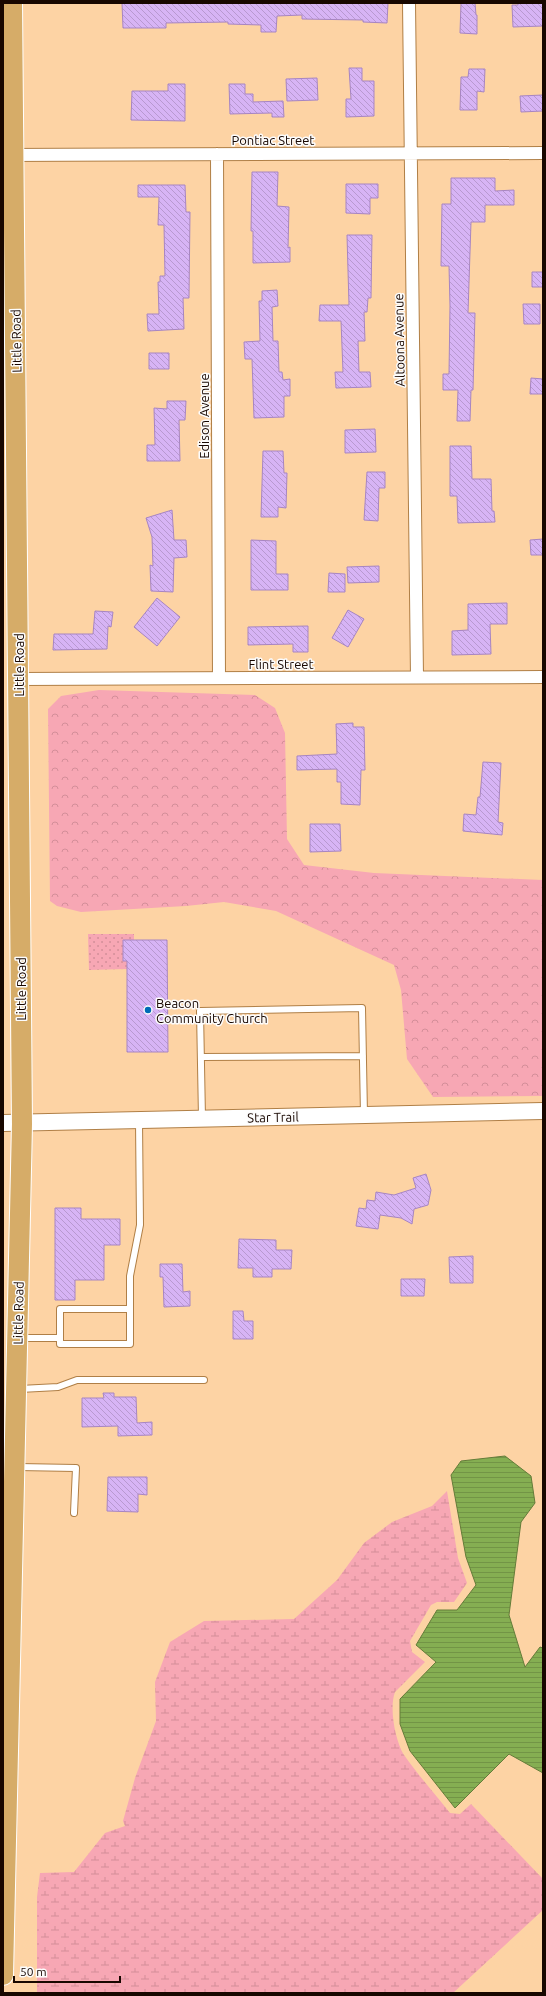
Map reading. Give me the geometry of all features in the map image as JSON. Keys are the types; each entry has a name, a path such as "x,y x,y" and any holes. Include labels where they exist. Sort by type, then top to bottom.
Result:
{"main road":[{"name":"Little Road","path":"3,1975 17,1338 12,1124 19,679 9,155 12,3"}],"street":[{"name":"Altoona Avenue","path":"409,3 417,677"},
{"name":"Pontiac Street","path":"9,155 543,153"},
{"name":"Edison Avenue","path":"218,154 219,678"},
{"name":"Flint Street","path":"19,679 543,677"},
{"name":"Star Trail","path":"12,1124 543,1111"}],"lane":[{"path":"202,1119 200,1011 362,1008 364,1115"},
{"path":"201,1057 363,1056"},
{"path":"130,1309 60,1309 60,1344 130,1344 130,1309 130,1276 140,1225 139,1121"},
{"path":"17,1338 60,1338"},
{"path":"16,1389 58,1387 77,1380 204,1380"},
{"path":"14,1467 76,1468 74,1514"}],"green space":[{"path":"99,690 255,695 275,708 285,733 287,839 304,865 374,873 543,880 543,1096 433,1097 407,1059 401,990 394,965 276,911 224,902 186,906 81,912 57,906 50,901 48,709 61,696"},
{"path":"88,934 134,934 134,940 123,941 123,960 127,961 127,969 89,970"},
{"path":"447,1491 458,1558 467,1583 454,1602 437,1602 431,1605 410,1641 412,1652 425,1662 395,1692 393,1699 393,1715 396,1733 404,1755 450,1813 460,1814 471,1804 543,1879 543,1910 453,1993 37,1993 37,1897 40,1873 74,1872 105,1833 125,1826 123,1821 135,1778 156,1721 155,1682 170,1642 204,1621 294,1619 337,1580 364,1543 392,1522 432,1506"}],"shaded area":[{"path":"505,1456 531,1476 535,1503 521,1522 509,1615 525,1667 540,1647 543,1648 543,1773 509,1754 455,1808 410,1751 400,1724 400,1699 436,1662 416,1645 437,1610 457,1610 476,1585 466,1557 451,1475 461,1461"}],"building":[{"path":"122,3 388,3 387,23 363,22 363,20 302,19 302,15 277,16 276,32 261,32 261,25 228,24 228,22 166,23 166,28 123,28"},
{"path":"461,3 475,3 477,15 477,34 460,33"},
{"path":"518,3 543,3 543,26 513,27 512,5 518,5"},
{"path":"349,68 362,68 362,81 374,81 374,116 346,117 346,99 351,99"},
{"path":"469,69 485,69 484,92 477,91 477,110 460,110 461,77 468,77"},
{"path":"317,78 318,100 287,101 286,79"},
{"path":"168,84 185,84 185,121 131,120 132,91 168,91"},
{"path":"229,84 245,84 245,94 253,94 253,102 283,101 284,117 272,117 272,113 230,114"},
{"path":"543,95 543,111 521,112 520,96"},
{"path":"252,172 278,172 277,206 289,207 288,248 290,247 290,262 253,263 253,231 251,231"},
{"path":"451,178 495,178 495,191 514,190 514,205 485,205 485,222 471,222 468,313 475,313 473,390 471,390 470,421 457,421 458,390 443,390 443,374 449,374 450,306 449,266 441,266 442,204 451,204"},
{"path":"346,184 378,184 378,198 370,198 370,214 346,213"},
{"path":"138,185 185,185 186,212 190,212 189,298 183,298 184,329 148,331 147,314 159,314 158,282 160,282 160,276 165,276 164,225 158,225 159,197 138,197"},
{"path":"347,235 372,235 371,298 368,298 367,312 364,312 365,341 358,341 359,372 370,372 371,387 336,388 335,372 343,372 341,321 319,321 320,305 349,305"},
{"path":"532,272 543,272 543,287 532,287"},
{"path":"277,290 278,306 272,307 273,341 278,341 279,372 282,372 283,380 290,379 290,396 284,396 284,417 254,418 252,359 245,359 244,342 260,341 259,301 262,301 262,291"},
{"path":"523,304 540,304 540,324 524,324"},
{"path":"149,353 169,353 169,369 149,369"},
{"path":"531,378 543,379 543,394 530,394"},
{"path":"167,401 186,401 185,420 179,420 180,461 147,461 147,445 155,445 154,408 167,409"},
{"path":"375,429 376,452 345,453 345,430"},
{"path":"450,446 471,446 472,479 491,479 492,511 494,511 495,522 458,523 457,496 450,496"},
{"path":"263,451 283,451 284,473 287,473 286,508 278,507 278,517 261,517"},
{"path":"367,472 385,472 385,488 379,488 378,521 364,520"},
{"path":"172,510 174,540 186,540 187,557 174,558 173,592 151,591 150,565 153,566 152,537 146,518"},
{"path":"543,539 543,555 531,555 530,540"},
{"path":"251,540 276,541 276,574 288,574 288,590 251,590"},
{"path":"379,566 379,582 348,583 347,567"},
{"path":"329,573 345,574 345,592 328,592"},
{"path":"157,598 180,617 157,646 134,627"},
{"path":"507,603 507,624 490,624 491,654 452,655 452,631 468,630 468,604"},
{"path":"348,610 364,619 348,647 332,638"},
{"path":"95,611 113,612 111,627 108,626 107,649 53,650 54,634 93,634"},
{"path":"308,626 308,652 293,652 293,644 248,645 248,627"},
{"path":"353,723 353,727 364,727 365,770 361,770 360,805 341,804 341,782 337,782 337,769 297,770 297,756 337,754 336,724"},
{"path":"483,762 501,763 498,822 503,823 502,835 463,831 464,814 476,815 478,797 480,797"},
{"path":"310,824 340,824 341,851 310,852"},
{"name":"Beacon Community Church","path":"123,940 167,940 168,1052 127,1052 127,961 123,961"},
{"path":"426,1174 431,1190 428,1205 414,1209 412,1224 401,1218 380,1215 378,1229 356,1226 359,1208 366,1209 367,1200 375,1201 376,1192 394,1195 416,1188 413,1178"},
{"path":"55,1208 81,1208 81,1219 120,1219 120,1245 104,1245 104,1280 75,1280 75,1300 55,1300"},
{"path":"239,1239 276,1240 276,1250 292,1250 291,1269 272,1269 272,1277 253,1277 253,1268 238,1268"},
{"path":"473,1256 473,1283 450,1283 449,1257"},
{"path":"160,1264 182,1264 183,1292 190,1291 190,1306 164,1307 163,1277 160,1277"},
{"path":"401,1279 425,1279 424,1296 401,1296"},
{"path":"233,1311 243,1311 244,1321 253,1321 253,1339 233,1339"},
{"path":"103,1393 114,1393 114,1397 136,1397 137,1423 152,1422 152,1435 118,1436 118,1426 82,1427 82,1398 104,1398"},
{"path":"108,1477 147,1477 147,1495 138,1494 138,1512 107,1511"}],"place":[{"name":"Beacon Community Church","path":"148,1010"}]}
